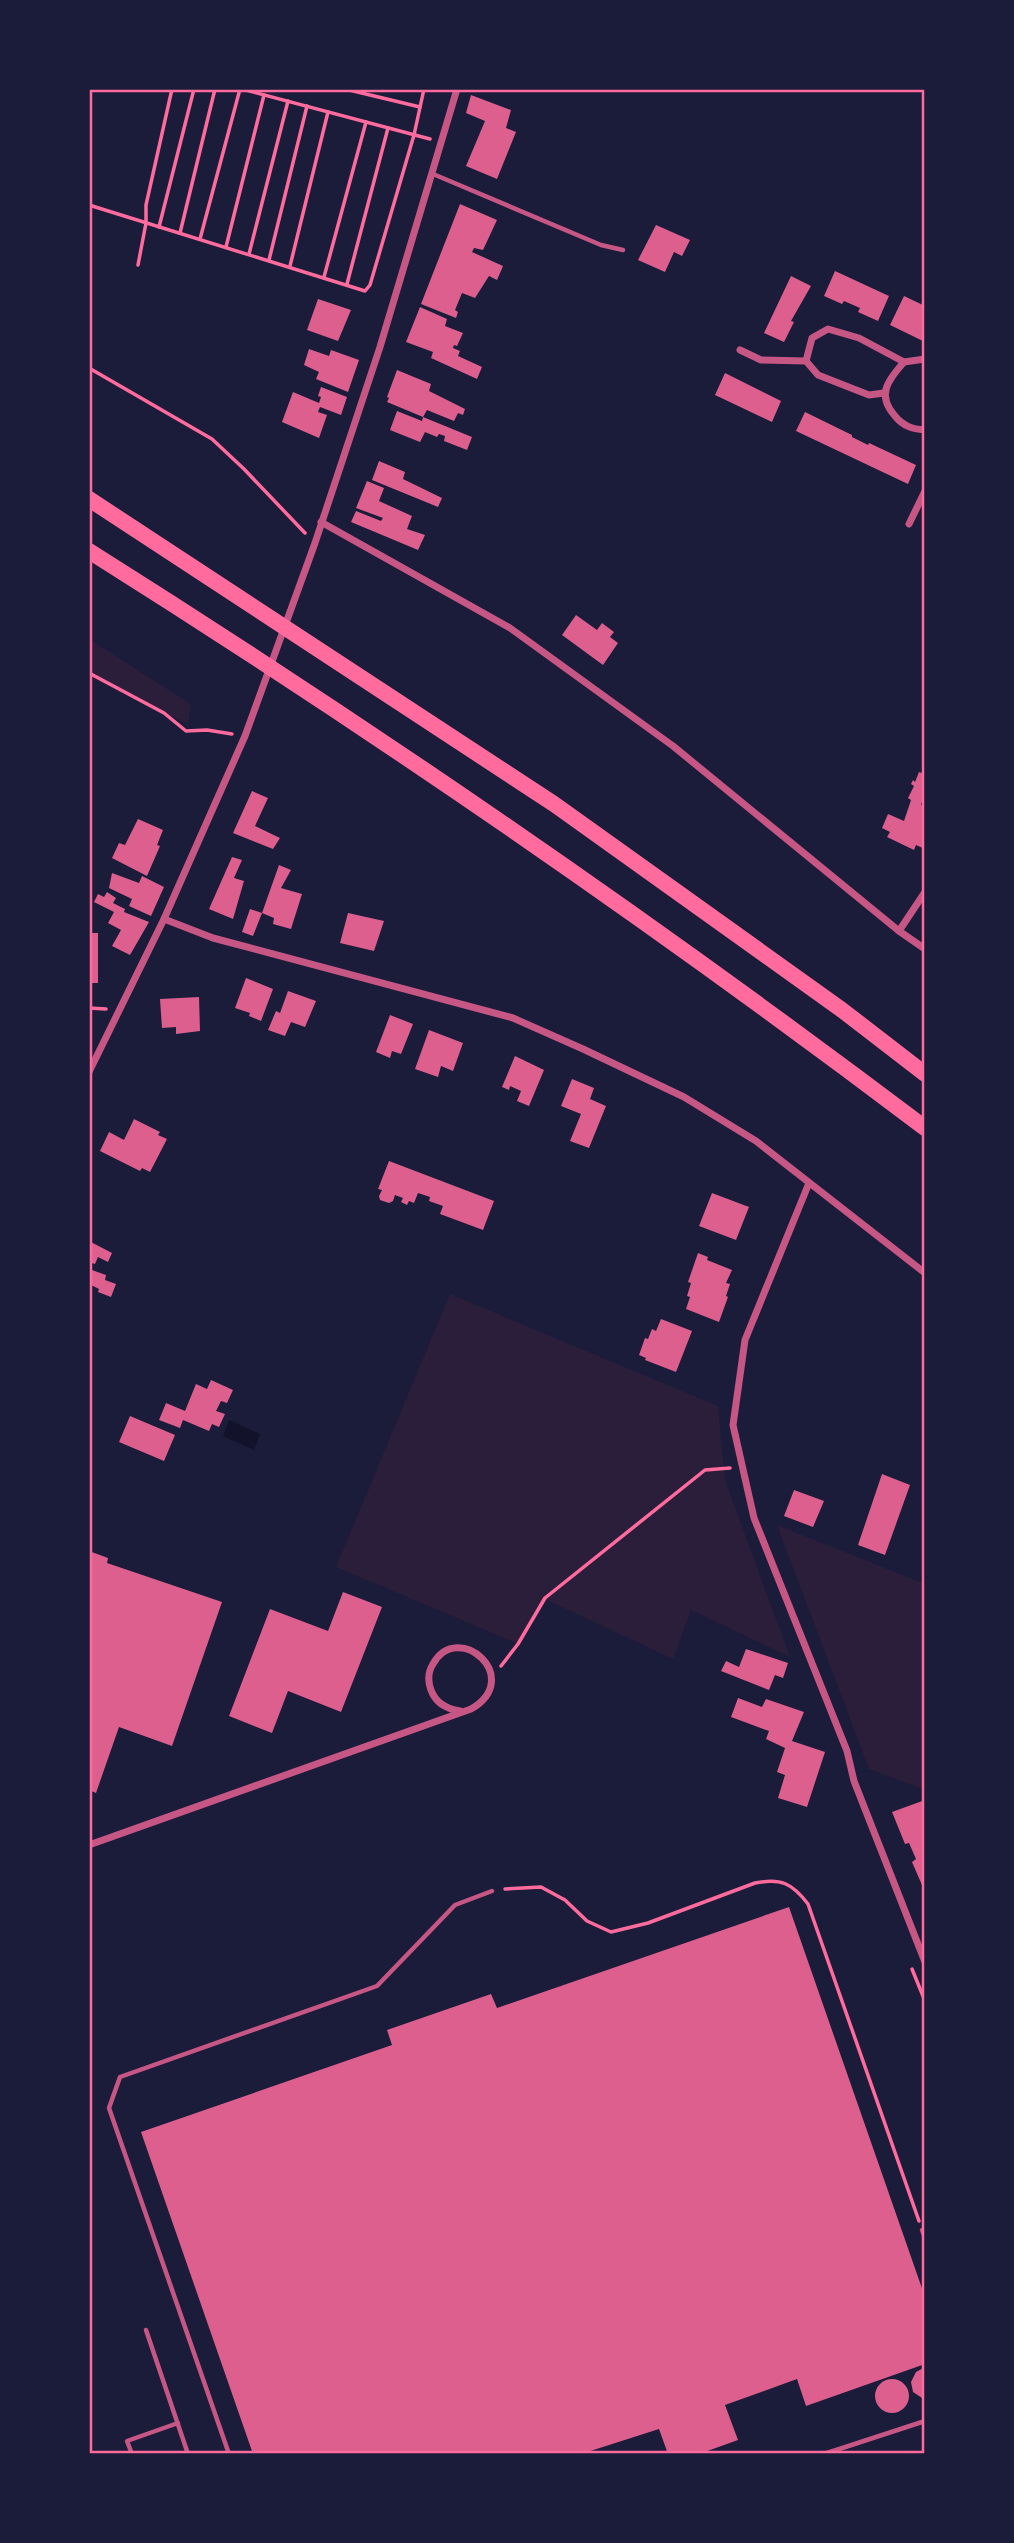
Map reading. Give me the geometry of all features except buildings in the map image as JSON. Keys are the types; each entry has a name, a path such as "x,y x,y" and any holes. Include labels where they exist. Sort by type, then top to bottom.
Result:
{"highway":[{"path":"89,499 554,804 842,1010 925,1074"},
{"path":"89,551 224,636 527,841 815,1045 925,1128"}],"street":[{"path":"89,1072 164,919 244,737 315,543 380,347 457,89"},
{"path":"806,360 812,338 828,329 859,338 904,362 925,359"},
{"path":"740,350 761,360 806,360"},
{"path":"806,360 818,375 869,395 884,393"},
{"path":"904,362 891,376 884,393 887,408 903,425 925,430"},
{"path":"909,524 925,491"},
{"path":"321,522 510,628 673,747 899,931 925,949"},
{"path":"899,931 925,892"},
{"path":"164,919 213,939 513,1018 684,1097 756,1141 925,1273"},
{"path":"809,1183 745,1340 733,1425 754,1518 847,1751 853,1781 925,1962"},
{"path":"89,1845 393,1738 481,1704 490,1689 490,1668 482,1656 462,1647 442,1654 429,1672 429,1685 440,1704 460,1711"}],"lane":[{"path":"433,174 601,245 623,250"},
{"path":"229,2454 109,2108 120,2077 377,1986 455,1905 492,1891"},
{"path":"922,2230 925,2238"},
{"path":"146,2330 188,2454"},
{"path":"824,2454 925,2421"},
{"path":"132,2454 127,2441 178,2423"}],"path":[{"path":"138,265 146,223 146,205 172,89"},
{"path":"159,227 194,89"},
{"path":"180,233 215,89"},
{"path":"201,239 241,89 442,142"},
{"path":"345,89 420,107"},
{"path":"89,205 365,291 370,285 414,135 424,89"},
{"path":"226,247 264,95"},
{"path":"249,254 288,101"},
{"path":"269,260 307,106"},
{"path":"290,267 328,112"},
{"path":"324,277 366,122"},
{"path":"347,284 388,128"},
{"path":"89,368 212,439 315,543"},
{"path":"89,673 163,713 186,731 226,732 244,737"},
{"path":"492,1678 518,1644 545,1598 705,1470 743,1467"},
{"path":"492,1891 541,1887 565,1900 587,1921 611,1932 648,1923 755,1883 769,1880 797,1889 808,1904 922,2230"}],"shaded area":[{"path":"89,639 191,704 188,724 89,677"},
{"path":"450,1294 718,1406 725,1480 790,1657 691,1610 673,1659 545,1599 518,1644 336,1567"},
{"path":"229,1420 260,1434 254,1450 223,1436"},
{"path":"777,1525 925,1584 925,1790 869,1769"}]}
